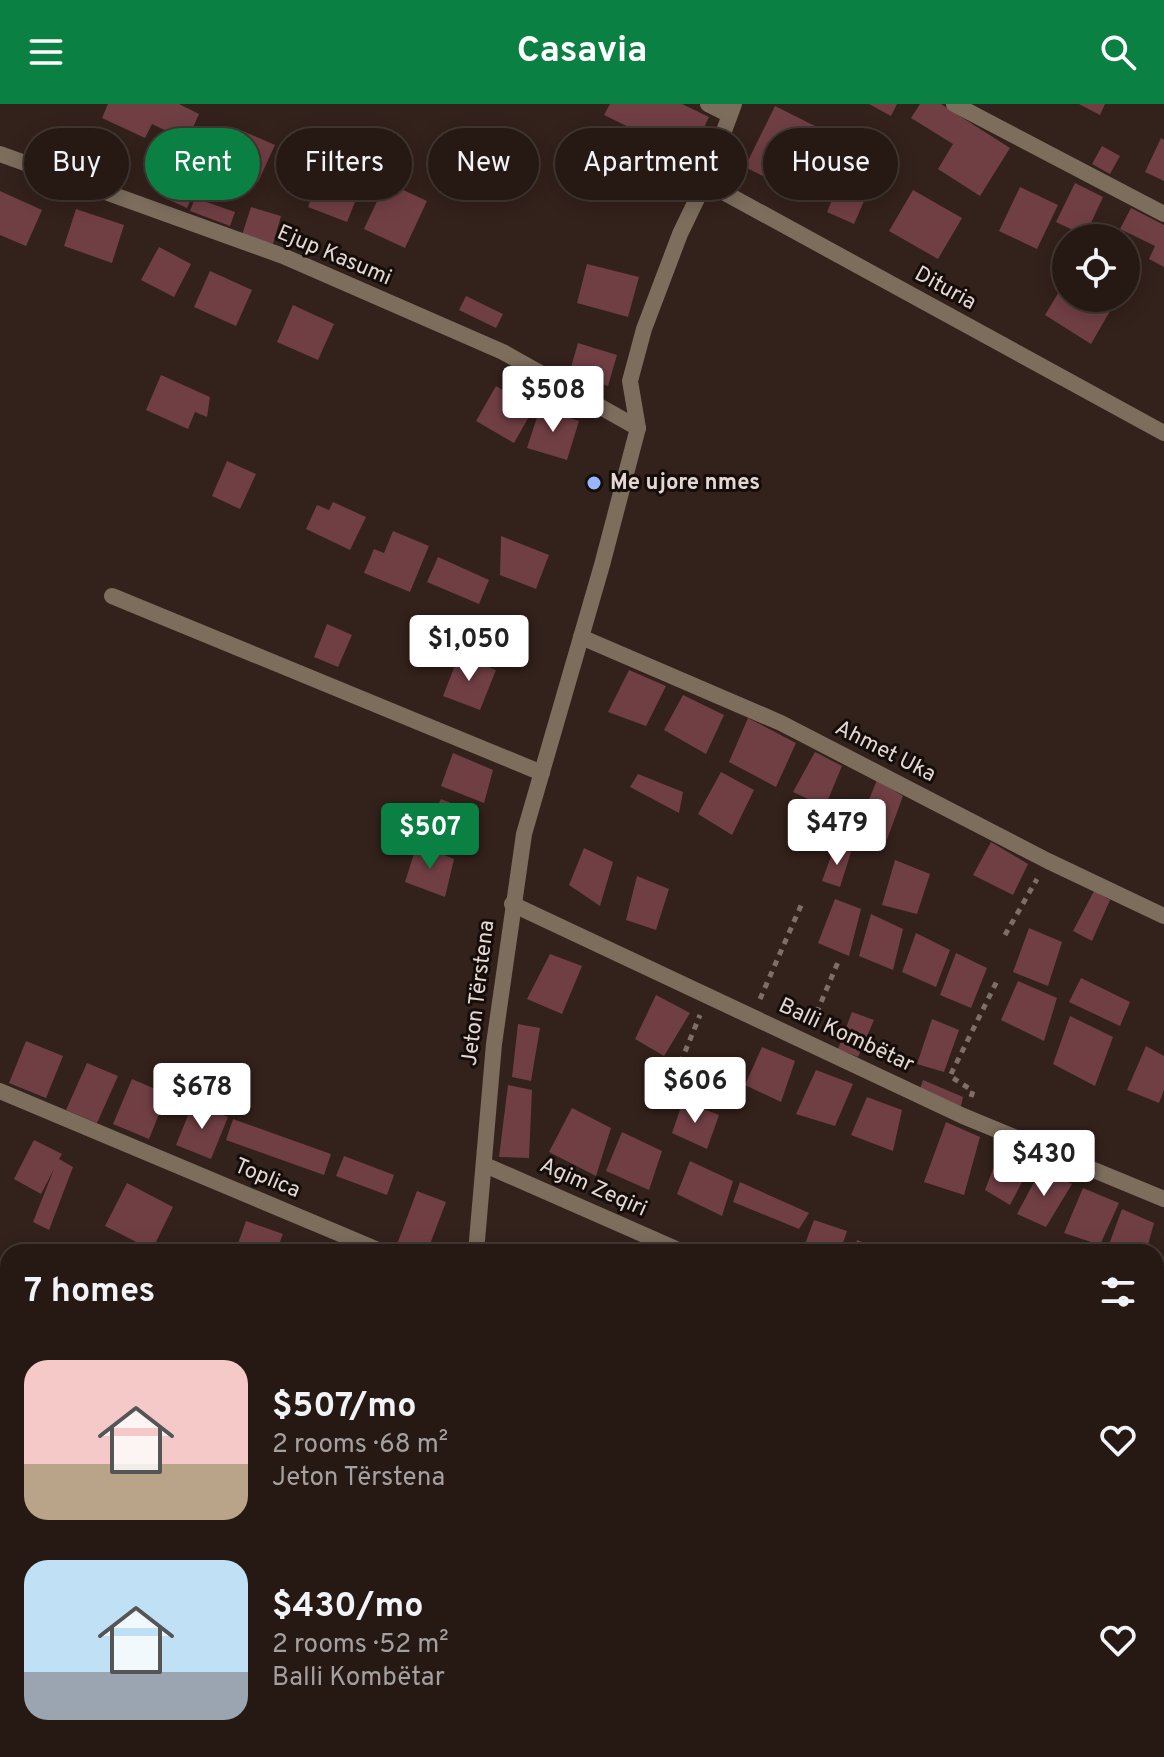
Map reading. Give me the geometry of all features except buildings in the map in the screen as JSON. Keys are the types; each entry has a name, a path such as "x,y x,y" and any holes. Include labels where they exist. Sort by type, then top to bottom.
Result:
{"street":[{"path":"708,104 731,109"},
{"path":"954,104 1164,214"},
{"name":"Jeton Tërstena","path":"724,128 731,109"},
{"name":"Ejup Kasumi","path":"0,154 283,256 503,352 638,428"},
{"name":"Jeton Tërstena","path":"477,1244 494,1044 524,834 638,428 630,381 644,329 696,200"},
{"name":"Dituria","path":"738,200 1164,433"},
{"path":"112,596 542,773"},
{"name":"Ahmet Uka","path":"581,637 781,723 1048,861 1164,916"},
{"name":"Balli Kombëtar","path":"512,904 963,1116 1164,1199"},
{"name":"Toplica","path":"0,1091 364,1244"},
{"name":"Agim Zeqiri","path":"485,1165 665,1244"}],"path":[{"path":"1005,935 1048,861"},
{"path":"753,1017 803,901"},
{"path":"805,1041 838,962"},
{"path":"963,1116 973,1091 950,1076 997,981"},
{"path":"667,1096 708,996"}],"place":[{"name":"Me ujore nmes","path":"594,483"}]}
